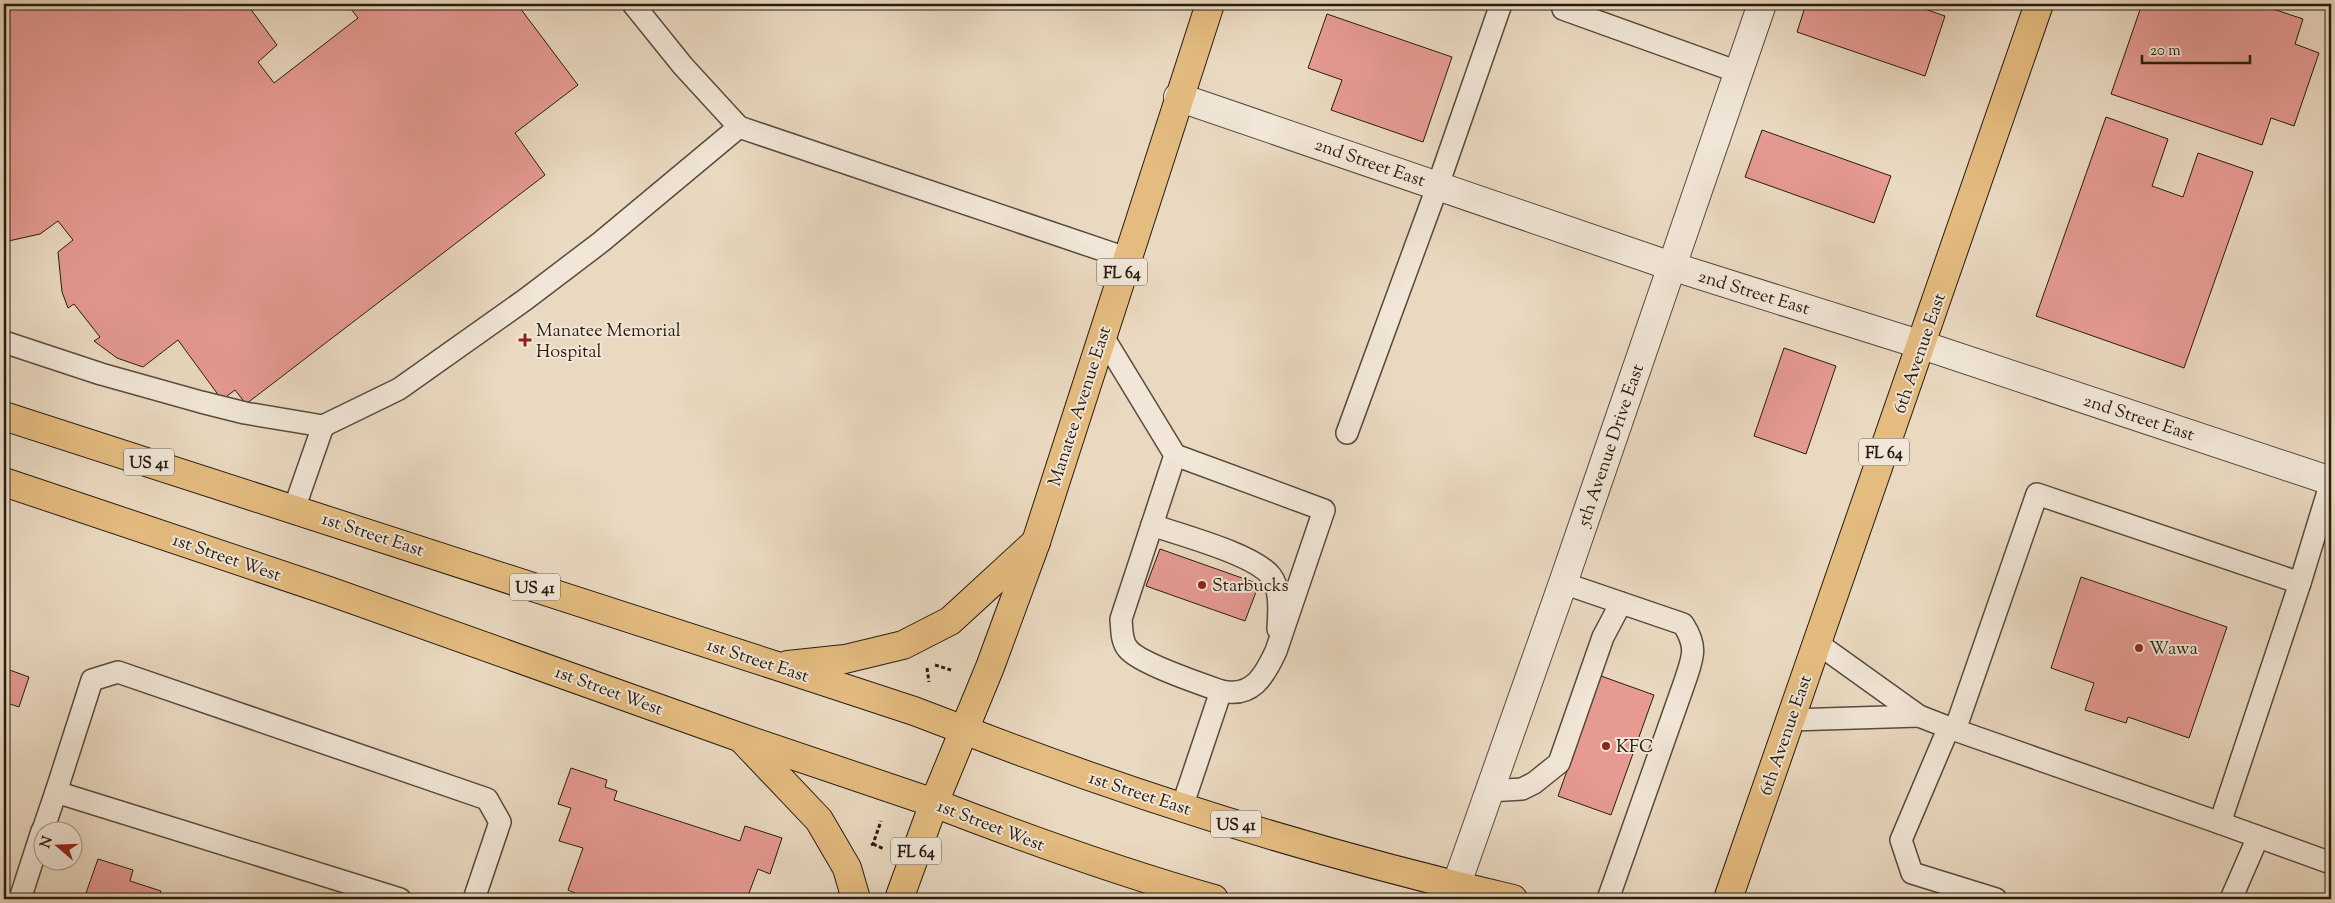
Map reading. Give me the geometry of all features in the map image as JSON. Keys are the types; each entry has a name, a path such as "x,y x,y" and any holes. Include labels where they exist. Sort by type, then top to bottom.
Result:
{"main road":[{"name":"Manatee Avenue East","path":"934,803 990,667 1036,542 1178,96 1210,4"},
{"name":"6th Avenue East","path":"1728,899 2039,4"},
{"name":"1st Street East","path":"4,416 294,508 914,711 1065,769 1182,807 1347,857 1513,899"},
{"name":"1st Street West","path":"4,482 329,591 739,737 934,803 1035,842 1156,883 1214,899"},
{"path":"776,666 845,659 903,645 950,621 1036,542"},
{"path":"739,737 819,820 847,868 856,899"},
{"name":"FL 64","path":"899,899 934,803"}],"street":[{"name":"5th Avenue Drive East","path":"1456,886 1563,583 1762,4"},
{"name":"2nd Street East","path":"1178,96 1671,266 1922,345 2331,481"}],"lane":[{"path":"633,4 683,66 739,127 1126,258"},
{"path":"1347,433 1438,185 1501,4"},
{"path":"1565,4 1563,9 1738,72"},
{"path":"4,342 101,374 200,402 245,413 323,426 399,389 526,299 601,242 739,127"},
{"path":"1102,335 1175,455 1324,510 1268,670 1245,692 1233,694 1221,691 1144,660 1128,650 1123,638 1121,619 1175,455"},
{"path":"294,508 323,426"},
{"path":"2220,822 2300,583 2331,481"},
{"path":"1996,899 1912,873 1901,840 1952,728 2037,494 2300,583"},
{"path":"1152,525 1254,562 1272,576 1278,597 1276,651"},
{"path":"1563,583 1682,624 1692,638 1692,658 1608,899"},
{"path":"1488,791 1522,789 1534,783 1559,763 1604,637 1621,603"},
{"path":"1817,643 1919,716 2331,863"},
{"path":"47,820 92,680 118,672 487,799 500,822 474,899"},
{"path":"1182,807 1221,691"},
{"path":"1791,720 1919,716"},
{"path":"56,792 400,899"},
{"path":"2231,899 2258,837"},
{"path":"20,899 32,864"}],"path":[{"path":"927,663 951,670"}],"building":[{"path":"4,4 247,4 277,45 258,62 274,83 358,18 347,4 517,4 578,85 515,133 545,175 246,404 235,390 222,400 178,340 143,367 117,358 94,341 100,337 74,304 68,308 62,292 58,252 73,240 58,221 40,234 4,242"},
{"path":"1806,4 1910,4 1945,16 1925,76 1797,32"},
{"path":"2142,4 2258,4 2303,19 2295,44 2319,53 2294,126 2271,118 2262,145 2111,94"},
{"path":"1327,14 1452,57 1423,142 1331,110 1342,80 1308,68"},
{"path":"2106,117 2168,139 2152,186 2183,197 2198,153 2253,172 2184,368 2036,316"},
{"path":"1762,130 1891,176 1874,223 1745,177"},
{"path":"1784,348 1836,366 1806,454 1754,436"},
{"name":"Starbucks","path":"1160,549 1259,584 1245,621 1146,586"},
{"name":"Wawa","path":"2081,577 2227,627 2189,738 2128,717 2126,723 2085,710 2094,683 2051,668"},
{"path":"4,668 29,677 19,707 10,704 4,722"},
{"name":"KFC","path":"1601,676 1654,695 1611,815 1558,796"},
{"path":"571,768 607,780 605,787 617,791 614,800 740,841 745,826 782,838 770,874 758,869 749,893 756,896 755,899 583,899 584,897 568,890 583,848 559,841 571,808 558,804"},
{"path":"98,859 133,870 130,881 161,891 159,897 165,899 89,899 90,897 85,896"}],"place":[{"name":"Manatee Memorial Hospital","path":"525,340"},
{"name":"Starbucks","path":"1202,585"},
{"name":"Wawa","path":"2139,648"},
{"name":"KFC","path":"1606,746"}]}
